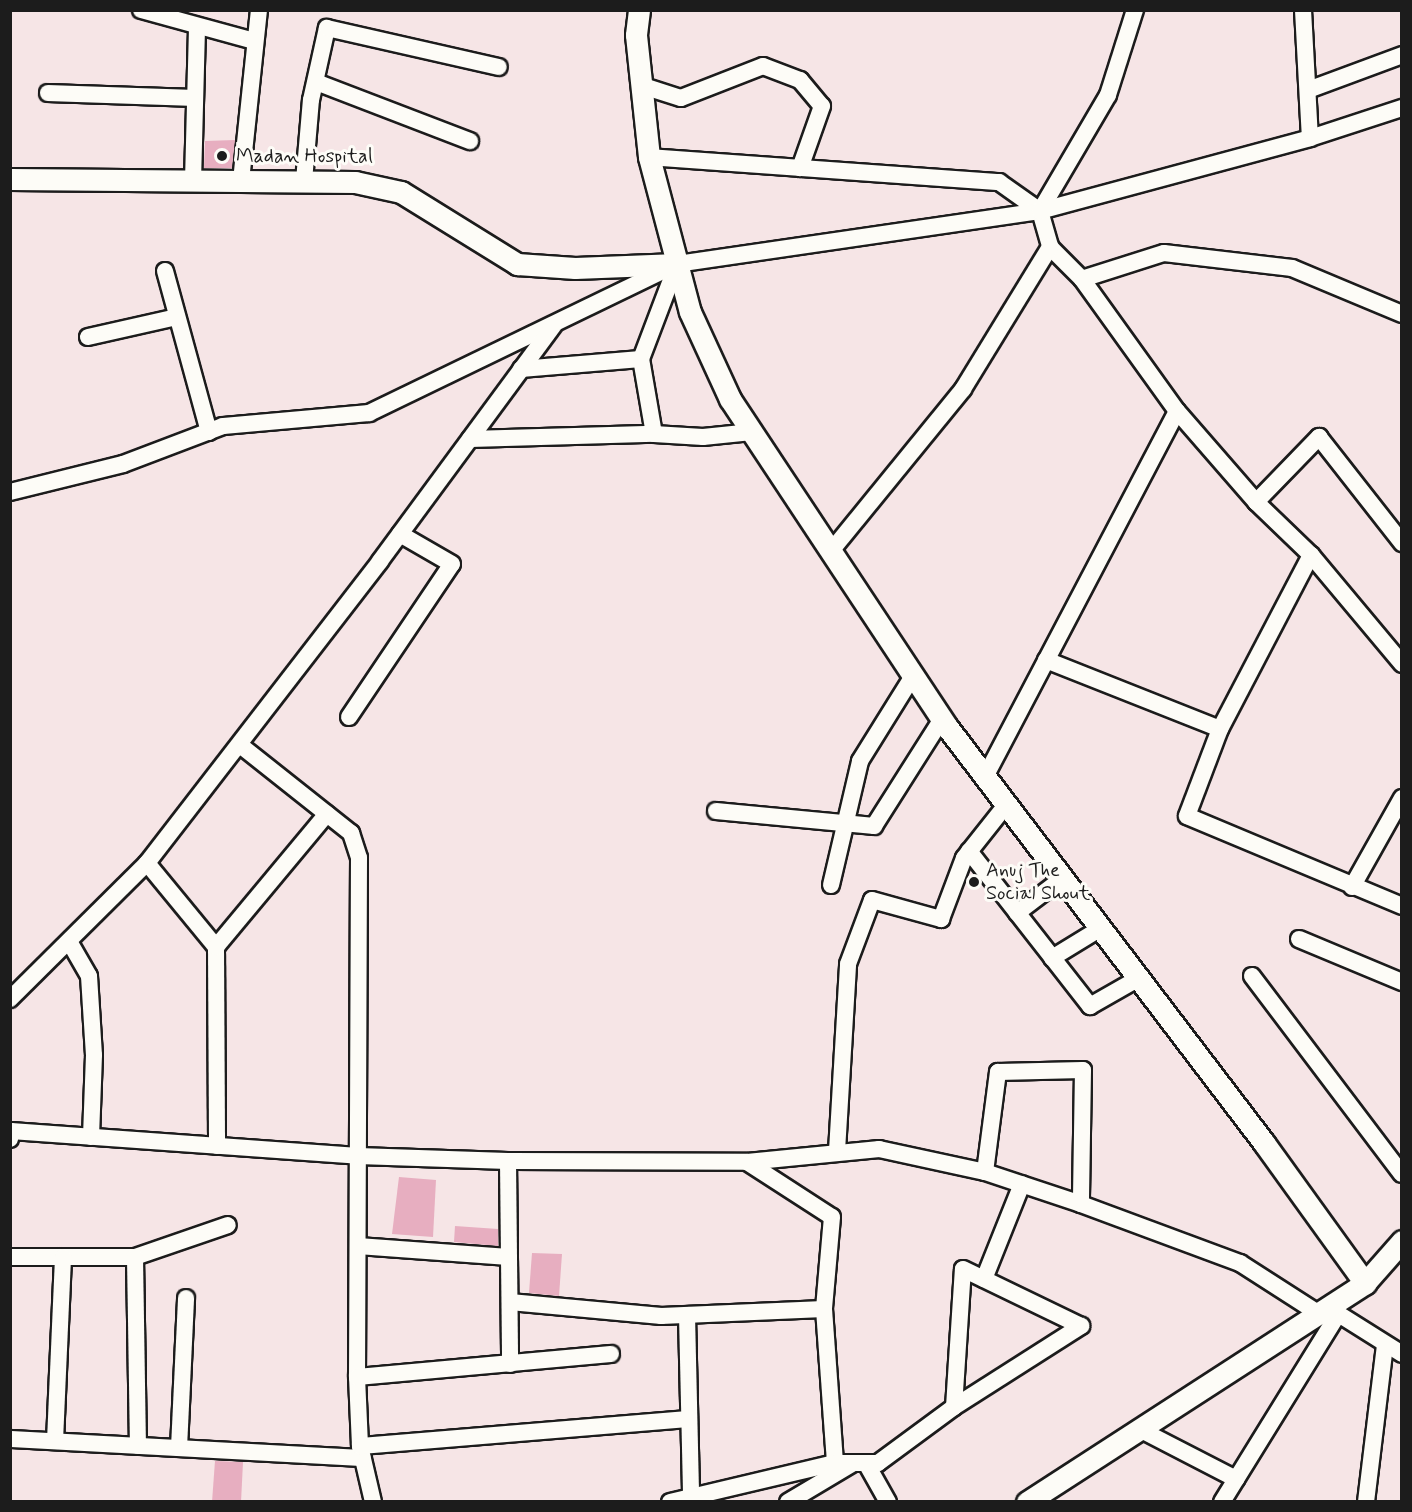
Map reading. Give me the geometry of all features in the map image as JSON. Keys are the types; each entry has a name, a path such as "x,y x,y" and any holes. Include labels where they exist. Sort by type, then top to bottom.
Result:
{"street":[{"path":"141,10 254,41"},
{"path":"241,181 254,41 260,10"},
{"path":"639,10 640,85 649,157 690,312 730,399 942,719 1139,978 1365,1283"},
{"path":"1040,211 1108,95 1135,10"},
{"path":"1303,10 1310,138"},
{"path":"193,181 197,27"},
{"path":"304,181 315,82 327,28 499,67"},
{"path":"1308,90 1401,55"},
{"path":"640,85 681,98 763,66 800,80 822,106 800,168"},
{"path":"315,82 471,141"},
{"path":"48,93 195,98"},
{"path":"10,179 355,182 401,192 517,264 576,268 677,264 1040,211 1310,138 1401,108"},
{"path":"649,157 999,182 1040,211 1050,247 1082,279 1177,411 1256,502 1311,555 1401,664"},
{"path":"831,551 963,389 1050,247"},
{"path":"1082,279 1164,253 1292,268 1401,314"},
{"path":"10,492 123,464 223,426 369,413 677,264"},
{"path":"654,434 641,359 677,264"},
{"path":"165,270 209,432"},
{"path":"88,337 177,317"},
{"path":"10,999 70,943 147,863 400,534 555,323"},
{"path":"521,369 641,359"},
{"path":"985,777 1177,411"},
{"path":"470,439 654,434 703,437 752,432"},
{"path":"1256,502 1319,437 1401,543"},
{"path":"349,717 452,564 400,534"},
{"path":"1311,555 1220,729 1187,816 1401,906"},
{"path":"1046,660 1220,729"},
{"path":"831,885 843,825 860,761 913,676"},
{"path":"716,811 843,825 874,826 942,719"},
{"path":"240,745 351,833 358,858 357,1377 361,1452 373,1502"},
{"path":"1352,887 1397,817 1401,798"},
{"path":"837,1150 848,964 872,900 941,919 969,851 1006,805"},
{"path":"216,947 327,814"},
{"path":"969,851 1090,1006 1139,978"},
{"path":"147,863 216,947 217,1146"},
{"path":"1017,913 1063,878"},
{"path":"1052,958 1101,928"},
{"path":"1299,939 1401,982"},
{"path":"70,943 89,976 94,1055 91,1137"},
{"path":"1252,976 1401,1174"},
{"path":"985,1172 998,1072 1083,1070 1081,1204"},
{"path":"10,1139 11,1131 358,1156 508,1161 747,1162 837,1150 879,1149 985,1172 1081,1204 1240,1263 1328,1312 1384,1347 1401,1354"},
{"path":"508,1161 510,1364"},
{"path":"747,1162 832,1217 824,1309 835,1463"},
{"path":"984,1279 1022,1184"},
{"path":"10,1257 135,1257 228,1225"},
{"path":"1034,1499 1328,1312 1365,1283 1401,1241"},
{"path":"358,1246 509,1257"},
{"path":"55,1441 63,1257"},
{"path":"135,1257 138,1446"},
{"path":"670,1502 835,1463 878,1464 954,1407 1081,1326 963,1269 954,1407"},
{"path":"179,1448 186,1298"},
{"path":"510,1302 687,1315 824,1309"},
{"path":"1222,1502 1328,1312"},
{"path":"687,1315 691,1498"},
{"path":"1366,1502 1384,1347"},
{"path":"357,1377 611,1354"},
{"path":"10,1439 179,1448 361,1452 689,1419"},
{"path":"1143,1431 1236,1479"},
{"path":"788,1502 860,1463"},
{"path":"860,1463 888,1502"}],"building":[{"path":"235,140 232,168 204,168 205,141"},
{"path":"399,1177 436,1180 433,1237 392,1234"},
{"path":"455,1226 498,1229 498,1246 454,1242"},
{"path":"532,1253 562,1254 559,1296 529,1293"},
{"path":"215,1461 243,1462 241,1502 212,1502"}],"place":[{"name":"Madan Hospital","path":"222,156"},
{"name":"Anuj The Social Shout","path":"974,882"}]}
